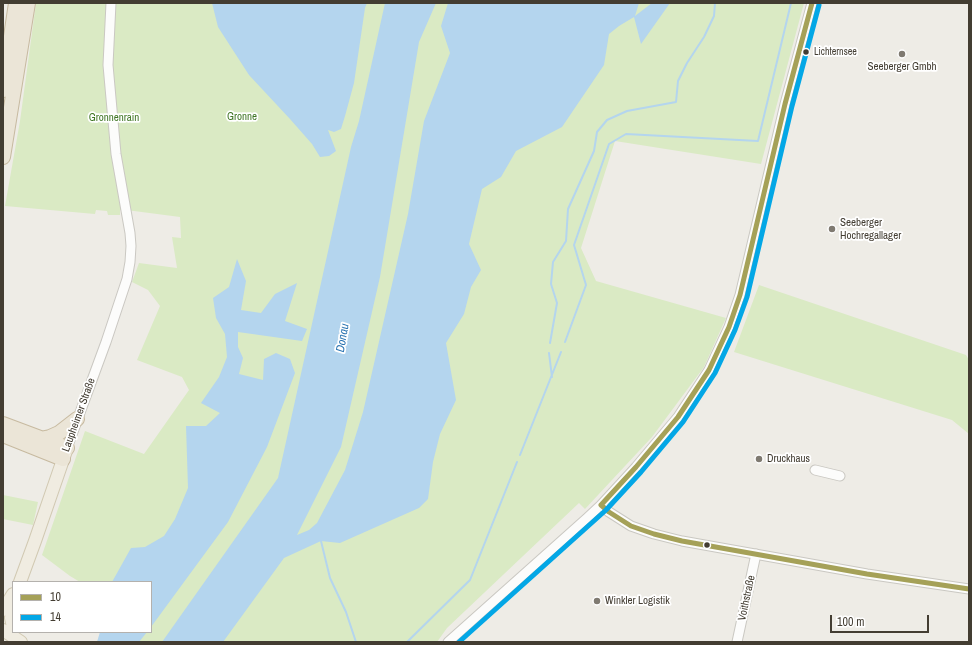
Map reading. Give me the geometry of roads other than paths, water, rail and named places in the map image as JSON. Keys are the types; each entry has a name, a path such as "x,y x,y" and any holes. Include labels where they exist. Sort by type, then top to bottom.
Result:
{"highway":[{"path":"3,90 16,3"},
{"path":"3,157 28,3"},
{"path":"40,439 59,433 77,419"},
{"path":"3,424 40,439 65,454"},
{"path":"3,435 65,454"}],"main road":[{"name":"Laupheimer Straße","path":"20,581 65,454"},
{"path":"3,610 10,600"},
{"path":"10,600 12,622"},
{"path":"3,630 22,642"},
{"path":"17,633 22,642"}],"street":[{"name":"Laupheimer Straße","path":"65,454 104,349 127,279 130,262 131,246 116,154 108,65 111,3"},
{"path":"448,642 601,505 678,418 709,370 729,327 740,295 785,104 812,3"},
{"path":"815,470 840,476"},
{"path":"601,505 631,526 682,541 867,574 969,589"},
{"name":"Voithstraße","path":"738,642 756,554"}],"water":[{"name":"Gronne","path":"212,3 367,3 354,83 345,116 341,129 334,132 328,130 336,151 329,156 320,157 312,144 249,75 218,27"},
{"name":"Donau","path":"385,3 436,3 419,42 380,277 341,447 297,535 309,530 317,523 345,470 363,412 408,214 424,121 450,53 441,26 448,3 639,3 635,16 652,3 670,3 641,44 634,17 609,34 604,65 562,127 516,151 501,177 482,189 469,244 481,270 471,287 464,314 446,343 456,400 440,434 433,462 428,499 419,508 340,543 321,541 284,558 223,642 162,642 278,478 351,147 359,121"},
{"path":"237,259 246,281 241,310 261,313 275,294 297,283 285,321 307,329 302,341 238,332 238,347 243,358 239,374 263,380 264,359 276,353 290,359 295,373 267,447 228,522 152,626 152,581 113,581 131,548 145,547 164,536 175,519 188,488 186,426 206,426 220,413 201,403 219,377 227,357 225,334 216,318 213,298 229,287"},
{"path":"100,633 146,633 139,642 97,642"}],"waterway":[{"path":"550,343 557,303 551,284 553,262 566,241 568,209 594,151 597,132 607,120 627,111 676,102 678,81 687,63 704,37 714,16 715,3"},
{"path":"565,342 586,285 574,245 609,144 626,134 758,141 791,3"},
{"path":"520,455 561,352"},
{"path":"549,353 552,377"},
{"path":"407,642 470,580 517,462"},
{"path":"321,541 330,578 346,612 356,642"}],"place":[{"name":"Lichternsee","path":"806,52"},
{"name":"Seeberger Gmbh","path":"902,54"},
{"name":"Seeberger Hochregallager","path":"832,229"},
{"name":"Druckhaus","path":"759,459"},
{"name":"Winkler Logistik","path":"597,601"}],"park label":[{"name":"Gronnenrain","path":"114,118"}]}
